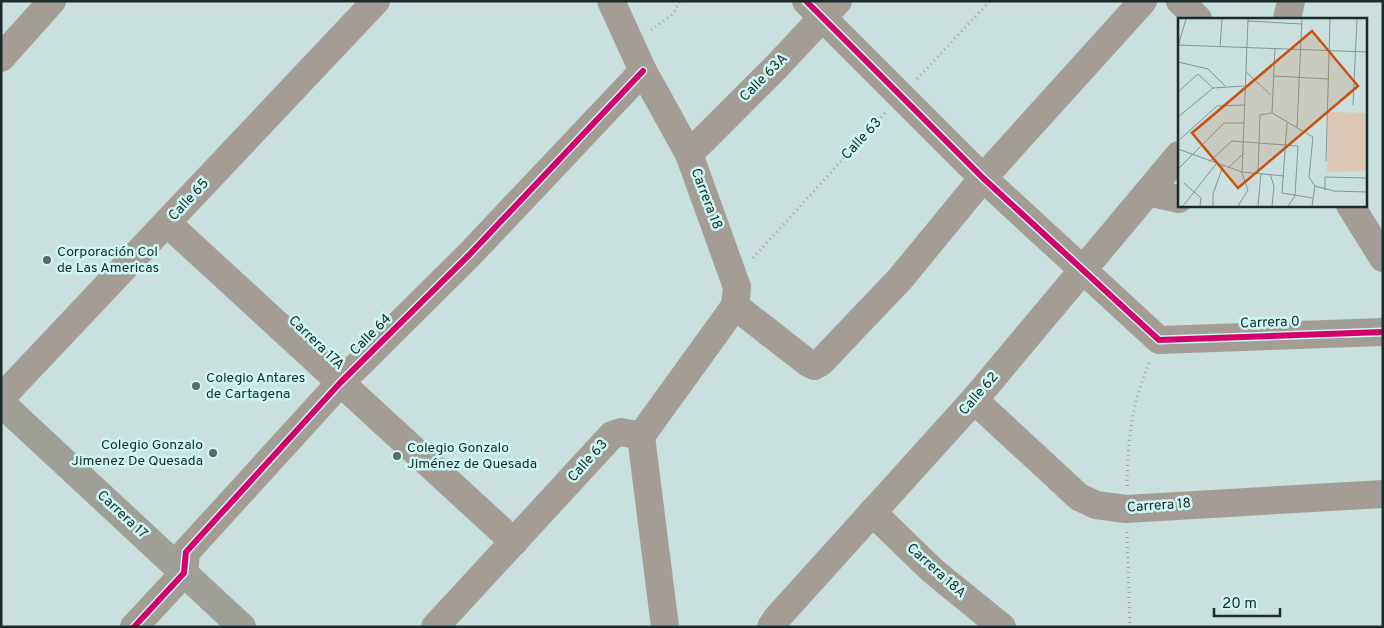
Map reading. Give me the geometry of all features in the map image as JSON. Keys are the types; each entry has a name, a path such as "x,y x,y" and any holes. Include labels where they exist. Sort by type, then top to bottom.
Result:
{"main road":[{"name":"Carrera 17","path":"1,403 242,627"}],"street":[{"path":"1,58 52,1"},
{"name":"Calle 65","path":"1,398 376,1"},
{"name":"Carrera 18","path":"611,1 643,71 689,154 735,277 737,287 735,306"},
{"path":"665,627 640,436 735,306 808,363 814,366 820,363 900,279 983,178 1142,1"},
{"path":"1180,1 1197,18"},
{"path":"1287,18 1291,1"},
{"path":"822,7 900,97 983,178 1159,340"},
{"name":"Calle 63A","path":"689,154 822,7"},
{"name":"Calle 64","path":"184,573 186,552 340,383 470,254 643,71"},
{"name":"Calle 62","path":"771,627 777,618 974,400 1178,156"},
{"path":"1148,192 1178,199"},
{"path":"1365,214 1383,258"},
{"name":"Carrera 17A","path":"167,223 514,542"},
{"name":"Carrera 0","path":"1159,340 1383,332"},
{"name":"Carrera 18","path":"974,400 1079,497 1096,505 1126,509 1383,494"},
{"name":"Calle 63","path":"435,627 612,436 621,432 640,436"},
{"name":"Carrera 18A","path":"872,512 933,571 1002,627"},
{"path":"134,627 184,573"}],"path":[{"path":"654,27 672,14 680,1"},
{"path":"1130,627 1126,509 1128,434 1138,388 1159,340"}],"cycle path":[{"path":"806,1 983,178 1159,340 1383,332"},
{"path":"134,627 184,573 186,552 340,383 470,254 643,71"}],"place":[{"name":"Corporación Col de Las Americas","path":"47,260"},
{"name":"Colegio Antares de Cartagena","path":"196,386"},
{"name":"Colegio Gonzalo Jimenez De Quesada","path":"213,453"},
{"name":"Colegio Gonzalo Jiménez de Quesada","path":"397,456"}]}
